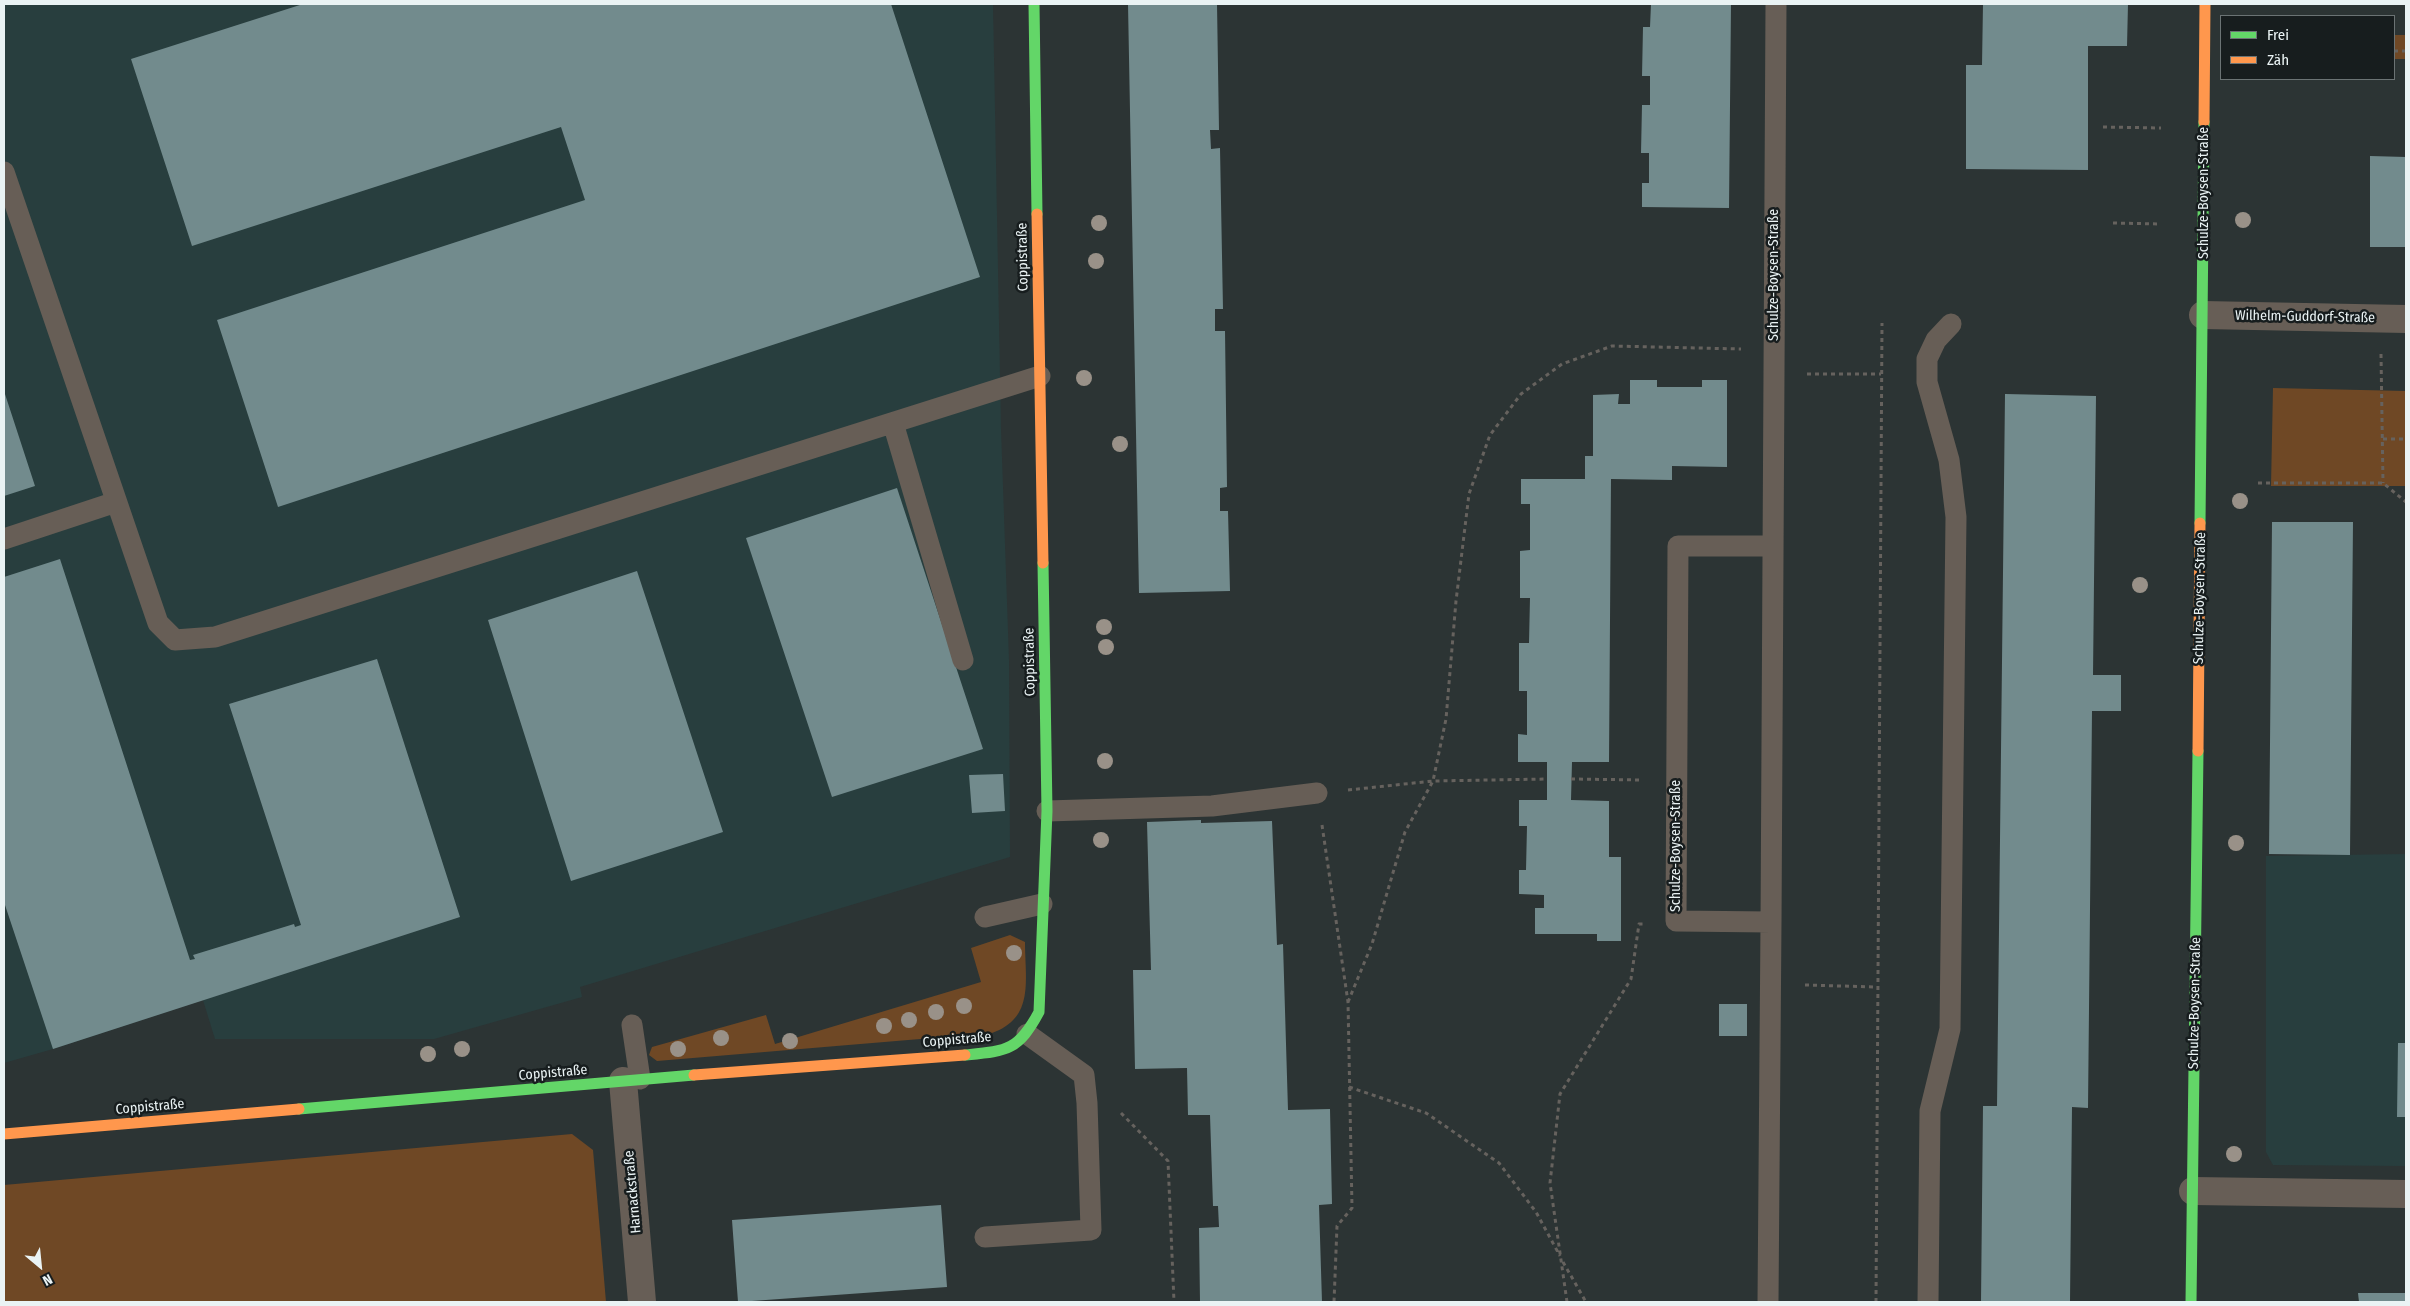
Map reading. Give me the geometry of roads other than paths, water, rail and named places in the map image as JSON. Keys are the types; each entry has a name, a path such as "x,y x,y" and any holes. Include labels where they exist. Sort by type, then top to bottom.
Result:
{"street":[{"name":"Coppistraße","path":"4,1134 632,1080 986,1053 1002,1050 1015,1044 1027,1034 1039,1012 1042,985 1042,904 1048,811 1034,4"},
{"name":"Schulze-Boysen-Straße","path":"2191,1302 2205,4"},
{"name":"Wilhelm-Guddorf-Straße","path":"2203,315 2394,319"},
{"name":"Harnackstraße","path":"632,1080 642,1302"},
{"path":"2193,1192 2406,1194"}],"lane":[{"name":"Schulze-Boysen-Straße","path":"1773,546 1678,546 1676,921 1770,922 1773,546 1776,4"},
{"path":"4,172 158,623 175,640 215,637 1040,376"},
{"path":"1928,1302 1930,1111 1950,1028 1956,517 1949,460 1927,382 1927,359 1936,340 1951,324"},
{"path":"893,423 962,660"},
{"path":"4,539 116,502"},
{"path":"1048,811 1212,806 1317,793"},
{"path":"985,917 1042,904"},
{"path":"1768,1302 1770,922"},
{"path":"632,1025 632,1080"},
{"path":"985,1237 1092,1230 1087,1103 1084,1075 1027,1034"}]}
